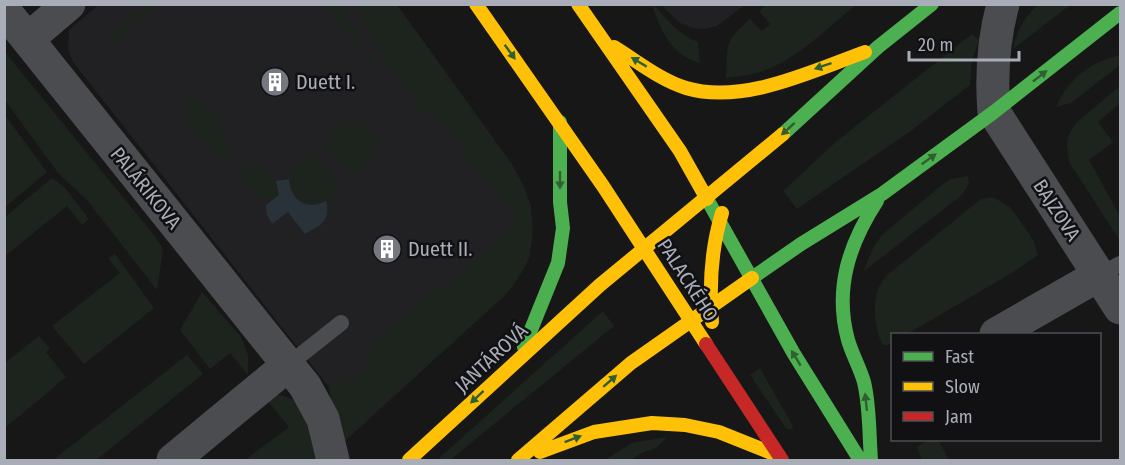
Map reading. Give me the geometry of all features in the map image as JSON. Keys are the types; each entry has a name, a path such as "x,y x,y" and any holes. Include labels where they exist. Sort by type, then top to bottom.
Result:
{"street":[{"path":"28,39 69,4"},
{"name":"PALACKÉHO","path":"476,4 560,122 644,248 645,270 680,296 724,376 780,458"},
{"path":"578,4 680,151 719,220 751,257 751,278 782,334 860,460"},
{"path":"724,376 714,333 706,272 708,253 728,199 749,164 878,47 932,4"},
{"path":"994,112 991,81 993,47 1003,4"},
{"name":"PALÁRIKOVA","path":"4,10 305,386 327,432 333,460"},
{"path":"519,460 631,363 801,244 882,194 994,112 1120,14"},
{"path":"605,42 676,84 713,93 748,90 878,47"},
{"name":"BAJZOVA","path":"994,112 1110,270 1120,308"},
{"path":"520,357 558,263 563,228 560,202 560,122"},
{"path":"680,151 690,177 694,214"},
{"name":"JANTÁROVÁ","path":"409,460 600,285 644,248 694,214 707,198 749,164"},
{"path":"871,460 864,384 847,339 842,312 846,262 852,244 859,228 882,194"},
{"path":"612,200 638,217"},
{"path":"708,253 751,257 801,244"},
{"path":"600,285 645,270 676,267"},
{"path":"998,333 1110,270"},
{"path":"706,272 740,287 765,311 782,334"},
{"path":"649,351 667,324 680,296"},
{"path":"173,460 288,365"},
{"path":"519,460 594,432 652,423 685,425 719,432 780,458"}],"lane":[{"path":"288,365 341,323"}],"shaded area":[{"path":"149,4 157,6 114,42 295,267 108,38"},
{"path":"1038,4 1070,5 1013,49 1022,25"},
{"path":"98,5 397,5 511,163 524,186 531,206 530,256 513,286 338,447 329,387 73,62 68,49 69,30"},
{"path":"324,5 342,5 360,40 385,78"},
{"path":"355,5 397,5 511,163 527,199 533,231 531,247 525,263 517,279 504,296 338,447 329,387 341,374 346,381 363,371 371,358 373,343 519,223 433,113 427,117 417,104 379,49"},
{"path":"652,5 679,31 698,42 700,63 682,54 668,41"},
{"path":"661,5 745,5 717,26 704,29 692,28 680,23"},
{"path":"766,5 856,5 812,42 776,66 763,71 726,78 727,50 731,39 750,19 762,31 770,24 759,11"},
{"path":"972,34 979,40 972,61 970,85 912,130 797,209 783,191 837,141"},
{"path":"4,51 163,249 157,290 87,200 58,173 5,100"},
{"path":"1120,55 1120,65 1071,103 1056,107 1067,88 1082,73 1099,62"},
{"path":"1120,86 1120,103 1098,122 1113,142 1089,160 1120,216 1120,241 1069,162 1067,145 1068,136 1076,123"},
{"path":"194,95 216,114 223,137 235,153 223,162 189,120 184,104"},
{"path":"4,114 47,172 5,207 4,207"},
{"path":"355,122 371,132 377,148 372,160 353,176 329,147 337,129 344,124"},
{"path":"313,152 336,181 332,194 325,202 316,205 306,204 297,199 291,192 288,182 293,168"},
{"path":"247,164 269,175 275,182 279,195 272,198 260,197 244,186 235,175"},
{"path":"968,176 969,183 963,194 863,272 874,246 882,235 943,184 951,179"},
{"path":"52,178 65,188 89,219 82,225 67,206 5,256 5,217"},
{"path":"289,179 293,193 301,202 312,205 326,201 326,218 316,228 305,234 288,212 272,224 267,215 266,205 279,195 276,181"},
{"path":"993,197 1011,208 1034,241 1038,255 1012,273 909,333 891,333 891,344 883,345 876,325 875,302 878,289 886,276 982,199"},
{"path":"115,254 154,308 84,364 52,326 120,273 108,258"},
{"path":"202,292 241,337 248,355 248,375 230,353 210,369 180,330"},
{"path":"603,311 614,326 450,460 437,460"},
{"path":"39,336 50,349 46,352 66,377 5,428 5,363"},
{"path":"187,355 203,374 96,460 53,460"},
{"path":"760,368 793,426 792,429 787,429 750,375"},
{"path":"274,395 300,402 319,460 245,460 289,427 267,400"},
{"path":"667,437 656,448 630,460 605,460 632,443"},
{"path":"927,441 939,441 949,460 922,460 917,447"}],"traffic: fast":[{"path":"783,134 878,47 932,4"},
{"path":"752,278 801,244 882,194 994,112 1120,13"},
{"path":"524,347 558,263 563,228 560,202 560,122"},
{"path":"707,199 794,354 860,460"},
{"path":"871,460 866,391 848,340 843,303 844,285 852,250 877,201"}],"traffic: slow":[{"path":"476,4 603,186 706,344"},
{"path":"578,4 680,151 707,199"},
{"path":"614,47 667,80 686,88 708,92 731,92 777,84 865,52"},
{"path":"409,460 600,285 783,134"},
{"path":"712,322 712,267 715,240 722,213"},
{"path":"518,460 631,363 752,278"},
{"path":"540,452 594,432 652,423 685,425 719,432 779,456"}],"traffic: jam":[{"path":"706,344 782,460"}],"place":[{"name":"Duett I.","path":"275,82"},
{"name":"Duett II.","path":"387,249"}]}
